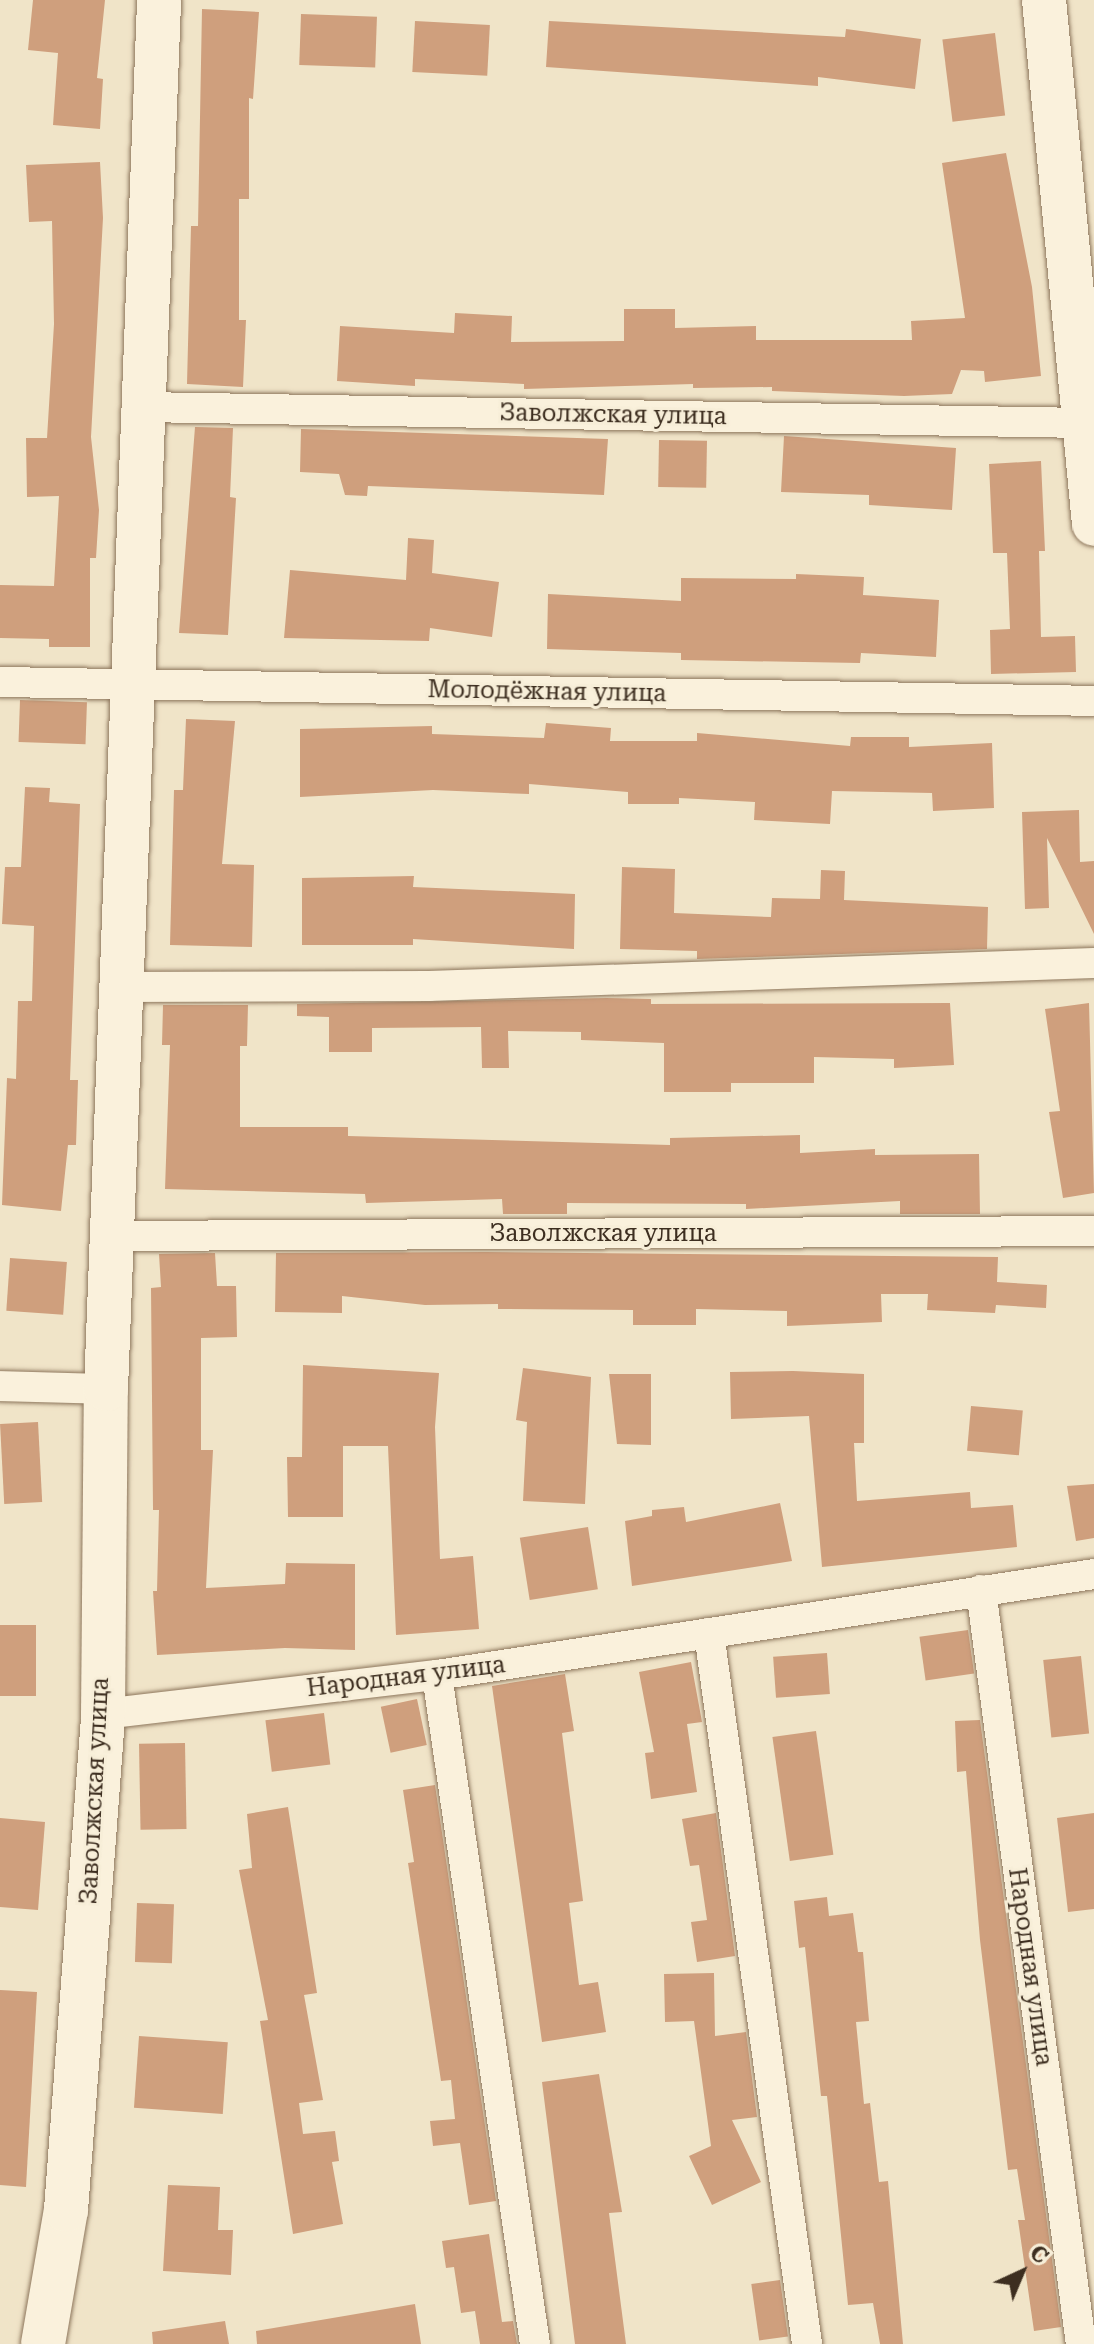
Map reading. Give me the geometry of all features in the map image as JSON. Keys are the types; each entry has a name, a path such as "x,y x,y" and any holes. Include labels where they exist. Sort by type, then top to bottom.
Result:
{"main road":[{"name":"Заволжская улица","path":"43,2344 66,2210 103,1714 106,1389 119,987 159,0"},
{"path":"1044,0 1094,524"}],"street":[{"name":"Заволжская улица","path":"141,407 1084,423"},
{"name":"Молодёжная улица","path":"0,682 1094,701"},
{"path":"119,987 429,986 1094,963"},
{"name":"Заволжская улица","path":"112,1236 1094,1231"},
{"path":"0,1386 106,1389"},
{"name":"Народная улица","path":"103,1714 437,1675 1094,1574"},
{"name":"Народная улица","path":"981,1590 1081,2344"},
{"path":"709,1633 807,2344"},
{"path":"437,1675 535,2344"}],"building":[{"path":"33,0 105,0 97,78 103,79 100,129 53,125 58,53 28,50"},
{"path":"202,9 259,12 253,99 249,98 249,199 239,199 239,320 246,320 243,387 187,384 191,226 198,226"},
{"path":"301,14 377,17 375,68 299,65"},
{"path":"415,21 490,25 487,76 412,72"},
{"path":"549,21 845,37 846,29 921,39 915,89 818,77 818,86 546,67"},
{"path":"995,33 1005,115 953,122 942,39"},
{"path":"1006,153 1032,287 1041,376 985,382 984,371 961,370 952,394 904,396 772,391 772,387 693,388 693,384 524,389 524,384 415,379 415,386 337,381 340,326 454,333 455,313 512,316 511,342 624,341 624,309 675,309 675,328 756,326 756,340 912,340 911,321 965,318 942,163"},
{"path":"100,162 103,218 91,437 99,510 96,558 90,558 90,647 49,647 49,639 0,638 0,585 54,586 59,496 27,497 26,438 47,438 54,324 52,221 29,222 26,165"},
{"path":"195,427 233,428 230,497 236,498 228,635 179,633"},
{"path":"301,429 608,439 604,495 368,486 367,496 345,495 339,474 300,472"},
{"path":"784,436 956,448 952,510 869,505 869,495 781,492"},
{"path":"659,440 707,441 706,488 658,487"},
{"path":"1041,461 1045,551 1039,551 1041,637 1075,636 1076,672 991,674 990,630 1010,629 1007,553 993,553 989,464"},
{"path":"408,538 434,540 432,573 499,582 492,637 430,628 429,641 284,638 290,570 406,580"},
{"path":"796,574 864,577 863,595 939,600 936,657 861,653 860,663 681,660 681,653 547,649 548,594 681,601 681,578 796,579"},
{"path":"20,700 87,702 85,744 19,742"},
{"path":"186,719 235,721 222,864 254,865 252,947 170,945 174,790 183,790"},
{"path":"546,723 611,728 610,741 697,741 697,733 850,746 851,737 909,737 909,747 992,743 994,808 933,811 932,793 832,791 830,824 754,820 755,802 679,798 679,804 628,804 628,792 529,784 529,794 433,790 300,797 300,729 432,726 432,734 544,738"},
{"path":"25,787 50,788 49,802 80,804 70,1080 78,1080 76,1145 68,1145 61,1211 2,1205 7,1078 16,1079 18,1001 32,1001 34,926 2,924 5,867 21,867"},
{"path":"1079,810 1080,862 1094,861 1094,934 1047,838 1049,908 1025,909 1022,812"},
{"path":"622,867 675,869 674,913 771,917 772,898 820,899 821,870 845,871 844,900 988,907 987,949 697,959 697,951 620,949"},
{"path":"414,876 413,887 575,894 574,949 413,939 413,945 302,945 302,878"},
{"path":"651,999 651,1004 950,1003 954,1065 894,1068 894,1059 814,1057 814,1083 731,1083 731,1092 664,1092 664,1043 581,1040 581,1032 508,1031 509,1068 482,1068 481,1027 372,1028 372,1052 329,1052 329,1017 297,1016 297,1004"},
{"path":"1089,1003 1094,1193 1063,1198 1049,1112 1060,1111 1045,1009"},
{"path":"163,1005 248,1005 247,1046 240,1046 240,1127 348,1127 348,1136 670,1145 670,1138 800,1135 800,1153 875,1149 875,1155 979,1154 980,1214 900,1214 900,1201 746,1209 746,1204 567,1203 567,1214 503,1214 502,1199 366,1203 365,1194 165,1189 170,1045 162,1045"},
{"path":"215,1253 217,1286 236,1286 237,1337 201,1338 201,1450 213,1450 206,1588 285,1584 286,1563 355,1564 355,1650 285,1648 157,1655 153,1591 157,1591 159,1510 153,1510 151,1288 161,1287 159,1254"},
{"path":"276,1253 998,1257 997,1282 1047,1285 1046,1308 996,1305 995,1313 927,1310 928,1294 881,1294 882,1322 787,1326 787,1311 696,1309 696,1325 633,1325 633,1310 498,1309 498,1304 425,1305 342,1296 342,1313 275,1312"},
{"path":"10,1258 67,1262 63,1315 6,1311"},
{"path":"303,1365 439,1373 435,1427 440,1559 473,1556 479,1629 396,1635 388,1446 343,1446 343,1517 288,1517 287,1457 302,1457"},
{"path":"523,1368 591,1377 585,1504 523,1501 527,1422 516,1420"},
{"path":"730,1372 864,1374 864,1443 854,1443 857,1501 970,1492 971,1508 1013,1505 1017,1547 822,1567 809,1416 731,1419"},
{"path":"609,1374 651,1374 651,1445 617,1444"},
{"path":"971,1406 1023,1411 1019,1455 967,1451"},
{"path":"38,1422 42,1502 4,1504 0,1424"},
{"path":"1094,1484 1094,1538 1076,1541 1067,1486"},
{"path":"780,1503 792,1561 632,1586 625,1521 652,1516 652,1510 684,1507 686,1522"},
{"path":"588,1527 598,1589 530,1600 520,1538"},
{"path":"0,1625 36,1625 36,1696 0,1696"},
{"path":"968,1630 974,1674 926,1680 919,1637"},
{"path":"827,1653 830,1694 776,1698 773,1657"},
{"path":"1081,1656 1089,1734 1051,1738 1043,1660"},
{"path":"691,1662 702,1722 687,1724 697,1792 651,1799 645,1753 654,1752 639,1672"},
{"path":"565,1674 574,1731 562,1733 583,1901 569,1903 579,1985 598,1982 606,2032 542,2042 492,1686"},
{"path":"417,1699 427,1745 391,1753 381,1707"},
{"path":"324,1713 330,1765 272,1772 265,1720"},
{"path":"980,1720 1061,2327 1034,2331 1018,2220 1025,2220 1017,2169 1008,2170 980,1940 966,1771 957,1772 955,1721"},
{"path":"816,1731 833,1855 790,1861 772,1737"},
{"path":"185,1743 187,1829 141,1830 139,1744"},
{"path":"435,1785 496,2201 469,2205 460,2143 433,2146 430,2121 455,2119 451,2080 441,2081 408,1863 414,1862 403,1790"},
{"path":"288,1807 317,1993 304,1995 323,2100 299,2103 303,2134 335,2131 339,2161 332,2162 343,2224 293,2234 260,2021 268,2020 239,1870 252,1868 247,1814"},
{"path":"716,1813 735,1956 697,1962 691,1922 707,1920 699,1865 690,1866 682,1819"},
{"path":"1094,1813 1094,1909 1068,1912 1057,1818"},
{"path":"0,1818 45,1822 38,1910 0,1907"},
{"path":"827,1897 829,1916 853,1913 858,1952 863,1952 869,2021 856,2022 864,2104 870,2103 879,2182 888,2181 903,2344 880,2344 873,2303 848,2305 827,2096 821,2096 805,1947 799,1948 794,1901"},
{"path":"137,1903 174,1904 172,1963 135,1962"},
{"path":"714,1973 715,2036 746,2032 757,2117 732,2120 761,2182 712,2205 689,2156 711,2146 694,2021 665,2022 664,1974"},
{"path":"0,1990 37,1992 26,2187 0,2185"},
{"path":"139,2036 228,2042 223,2114 134,2108"},
{"path":"599,2074 622,2212 609,2213 626,2344 575,2344 542,2082"},
{"path":"168,2185 220,2187 218,2230 233,2230 231,2275 163,2271"},
{"path":"489,2234 502,2322 513,2321 517,2344 480,2344 475,2311 461,2313 454,2267 446,2268 442,2241"},
{"path":"780,2280 788,2336 759,2340 751,2284"},
{"path":"415,2304 421,2344 257,2344 256,2331"},
{"path":"225,2321 229,2344 153,2344 152,2332"}]}
